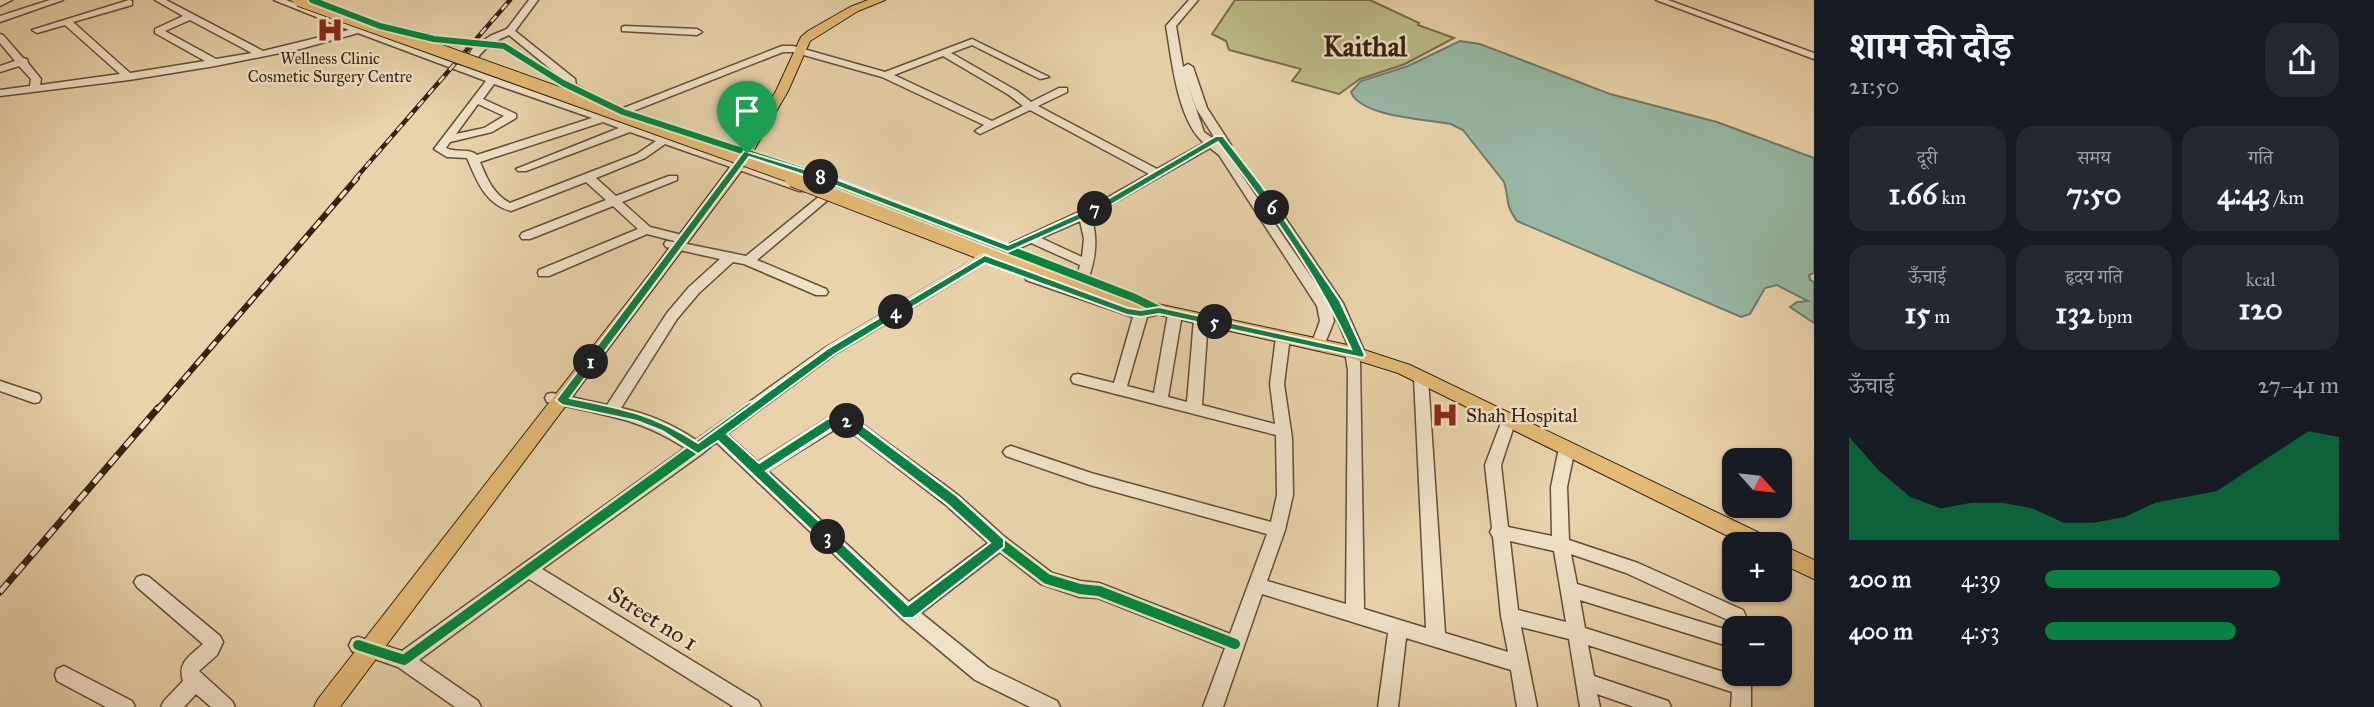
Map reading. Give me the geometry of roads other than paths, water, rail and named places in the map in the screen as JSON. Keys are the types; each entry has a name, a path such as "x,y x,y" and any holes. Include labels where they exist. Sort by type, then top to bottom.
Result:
{"main road":[{"path":"299,0 771,169 1000,258 1125,302 1158,313 1201,319 1356,354 1421,378 1738,532"},
{"path":"311,707 364,647 557,399 738,158 801,37 811,28 871,0"},
{"path":"1792,559 1814,570"},
{"path":"326,707 364,647"}],"street":[{"path":"0,3 8,0"},
{"path":"0,19 59,0"},
{"path":"159,0 262,54"},
{"path":"278,0 465,71 664,140 830,180 1135,298 1158,313"},
{"path":"0,93 215,63 377,25 312,0"},
{"path":"465,71 470,57 481,46 510,31 534,0"},
{"path":"1194,0 1177,22 1181,27 1191,84 1214,132 1215,140 1324,306 1327,321 1318,345"},
{"path":"1660,0 1814,56"},
{"path":"37,30 129,3"},
{"path":"189,17 158,31 215,63"},
{"path":"66,21 129,77"},
{"path":"625,29 697,32"},
{"path":"510,31 571,81 567,85 623,112 738,158 825,197 1072,293 1158,313"},
{"path":"2,42 24,61 36,79 35,89"},
{"path":"886,75 968,42 975,42 1044,77"},
{"path":"474,160 623,112 773,51 796,50 886,75 993,125"},
{"path":"944,52 1013,93 1031,107 1157,174"},
{"path":"0,69 24,61"},
{"path":"492,79 441,146 441,152 471,155 488,190 507,206 517,206 641,156 664,140"},
{"path":"980,131 1063,90"},
{"path":"447,140 488,130 512,116 477,100"},
{"path":"522,169 629,128"},
{"path":"1008,249 1084,214 1215,140"},
{"path":"1215,140 1251,178 1336,303 1356,354 1355,615"},
{"path":"589,177 646,230 676,242 748,261 821,292"},
{"path":"526,236 673,178"},
{"path":"748,261 825,197"},
{"path":"1082,279 1091,256 1089,227 1084,214"},
{"path":"544,273 646,230"},
{"path":"1030,238 1088,264"},
{"path":"611,411 673,316 694,290 730,257"},
{"path":"404,660 831,351 985,259"},
{"path":"1119,390 1158,313"},
{"path":"1158,313 1160,400"},
{"path":"1194,409 1201,319"},
{"path":"1213,707 1277,530 1285,495 1277,384 1283,337"},
{"path":"1421,378 1436,639"},
{"path":"1078,379 1281,431"},
{"path":"0,386 34,398"},
{"path":"557,399 639,417 666,428 698,449"},
{"path":"758,470 831,423 846,420 952,500 1000,543 1047,579 1058,584 1099,591 1235,645"},
{"path":"1509,420 1493,465 1498,532 1510,616 1517,663 1528,706"},
{"path":"718,434 908,614 982,674 1050,707"},
{"path":"1567,448 1559,487 1561,545 1590,707"},
{"path":"1011,452 1090,479 1277,530"},
{"path":"1498,532 1561,545 1632,568 1735,616"},
{"path":"908,614 1000,543"},
{"name":"Street no 1","path":"529,570 751,707"},
{"path":"143,582 214,642 211,649 189,668 191,677 225,707"},
{"path":"1256,585 1517,663"},
{"path":"1568,589 1722,636"},
{"path":"1510,616 1722,674"},
{"path":"1388,707 1398,628"},
{"path":"364,647 404,660 471,707"},
{"path":"64,675 125,707"},
{"path":"170,707 196,681"},
{"path":"1584,681 1661,707"},
{"path":"1741,707 1742,686"}],"tunnel":[{"path":"391,29 444,41 504,46 563,83"}],"railway":[{"path":"355,179 510,0"},
{"path":"157,410 357,178"},
{"path":"0,592 158,408"}],"place":[{"name":"Wellness Clinic Cosmetic Surgery Centre","path":"330,30"},
{"name":"Shah Hospital","path":"1445,415"}],"district":[{"name":"Kaithal","path":"1365,46"}]}
